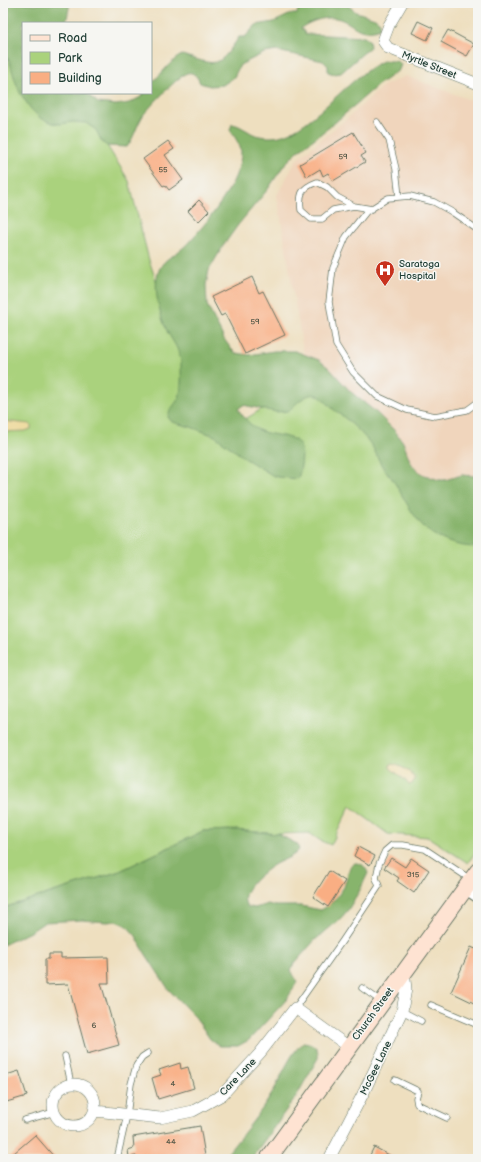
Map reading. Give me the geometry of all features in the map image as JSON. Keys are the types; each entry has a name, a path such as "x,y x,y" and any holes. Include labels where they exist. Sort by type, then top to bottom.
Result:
{"main road":[{"name":"Church Street","path":"268,1159 404,971 473,883"}],"street":[{"name":"Myrtle Street","path":"402,3 389,25 383,41 388,48 478,84"},
{"name":"McGee Lane","path":"329,1159 364,1092 402,1011 406,989 404,971"},
{"path":"295,1008 349,1047"},
{"name":"Care Lane","path":"94,1111 160,1118 193,1111 222,1095 260,1053 295,1008"},
{"path":"71,1084 78,1084 90,1091 94,1097 94,1111 92,1116 82,1125 75,1126 63,1122 55,1112 54,1100 56,1094 71,1084"}],"lane":[{"path":"377,122 389,140 396,169 399,197"},
{"path":"354,206 333,210 322,219 311,219 301,210 299,198 306,186 317,182 327,186 337,197 354,206 372,209"},
{"path":"478,230 452,212 434,202 410,196 388,198 366,212 346,237 333,268 329,302 336,345 353,372 377,396 406,410 435,416 467,410 478,402"},
{"path":"295,1008 379,886 376,878 379,864 385,851 392,846 403,845 425,849 473,883"},
{"path":"362,988 382,1002"},
{"path":"431,1005 478,1025"},
{"path":"402,1011 421,1020"},
{"path":"117,1159 127,1115 131,1084 136,1066 148,1053"},
{"path":"65,1056 71,1084"},
{"path":"394,1080 418,1091 416,1098 417,1104 447,1118"},
{"path":"24,1120 55,1112"}],"shaded area":[{"name":"Saratoga Hospital","path":"406,76 478,103 478,503 447,503 308,380 277,195 297,159 350,116 383,86"}],"green space":[{"path":"3,3 28,3 35,5 40,3 69,3 66,22 22,22 22,94 87,94 98,103 116,105 129,103 141,97 142,94 152,94 152,82 173,61 182,55 210,62 221,60 232,48 239,37 245,37 256,25 274,22 291,14 297,14 299,3 345,3 356,12 375,18 380,22 380,28 362,31 340,19 325,18 309,23 301,28 306,34 364,37 369,40 370,47 341,73 334,74 328,72 328,66 323,61 277,51 264,53 240,65 234,77 223,85 210,86 200,83 194,74 187,73 171,85 144,114 127,147 107,146 102,142 96,130 86,123 73,122 60,124 40,118 31,109 20,93 9,60 3,53"},
{"path":"3,36 22,94 25,94 93,123 129,181 149,260 167,313 244,420 308,380 412,483 478,503 478,848 468,863 428,837 388,834 350,806 331,845 321,841 309,833 278,834 235,830 203,831 120,871 3,908"},
{"path":"383,61 396,61 401,64 399,70 378,85 331,126 298,151 284,165 268,189 238,225 223,246 209,270 206,285 207,305 224,339 236,353 249,355 274,351 295,351 319,360 329,368 351,392 377,413 395,431 403,442 413,466 422,474 439,480 445,480 462,475 478,475 478,547 463,546 449,542 435,536 423,526 410,510 392,478 382,466 369,442 352,424 317,395 309,395 305,397 289,411 276,412 243,405 238,409 255,428 267,433 293,439 297,442 302,451 298,479 272,475 246,459 215,436 172,422 168,417 180,394 181,363 178,351 162,318 156,292 157,275 165,261 182,249 212,215 229,189 236,175 240,163 241,151 230,130 232,124 259,136 271,137 284,135 298,128 313,117 356,79"},
{"path":"235,830 278,834 297,844 299,850 263,872 249,886 245,897 245,903 248,907 255,908 268,904 275,906 301,906 321,910 337,897 344,887 350,867 355,863 363,865 368,873 348,910 339,920 315,940 293,965 291,970 297,982 287,999 249,1040 238,1046 220,1046 210,1039 196,1018 169,990 136,936 127,926 116,921 107,922 82,920 45,922 30,932 3,945 3,908 120,871 203,831"},
{"path":"303,1042 313,1045 317,1049 318,1058 297,1095 251,1159 223,1159 262,1110 290,1060"}],"sand":[{"path":"3,421 30,424 31,429 25,431 3,432"},
{"path":"392,764 409,771 415,779 412,784 409,785 390,768 390,765"}],"building":[{"path":"418,21 433,28 427,40 412,33"},
{"path":"448,30 474,44 467,56 441,42"},
{"path":"353,132 366,153 361,156 365,162 333,181 328,173 323,176 320,169 307,177 300,164"},
{"path":"168,141 174,149 165,155 183,180 169,190 165,185 163,186 143,159"},
{"path":"199,200 209,211 198,222 188,211"},
{"path":"252,277 259,293 263,291 285,335 245,354 225,314 221,316 211,297"},
{"path":"358,847 375,856 370,865 354,856"},
{"path":"391,858 405,867 411,858 429,870 414,893 397,881 399,878 384,868"},
{"path":"329,871 345,881 328,907 313,897"},
{"path":"471,947 478,950 478,1005 451,992"},
{"path":"49,954 61,954 61,958 108,957 109,983 101,983 119,1045 87,1054 68,984 45,985 45,959 49,959"},
{"path":"180,1063 181,1069 188,1067 194,1088 158,1099 152,1078 161,1075 159,1070"},
{"path":"19,1071 27,1096 3,1103 3,1076"},
{"path":"200,1126 205,1156 185,1159 136,1159 136,1156 129,1157 128,1150 134,1148 133,1137"},
{"path":"35,1135 56,1159 7,1159"},
{"path":"374,1147 397,1159 368,1159"}],"place":[{"name":"Saratoga Hospital","path":"385,287"}]}
